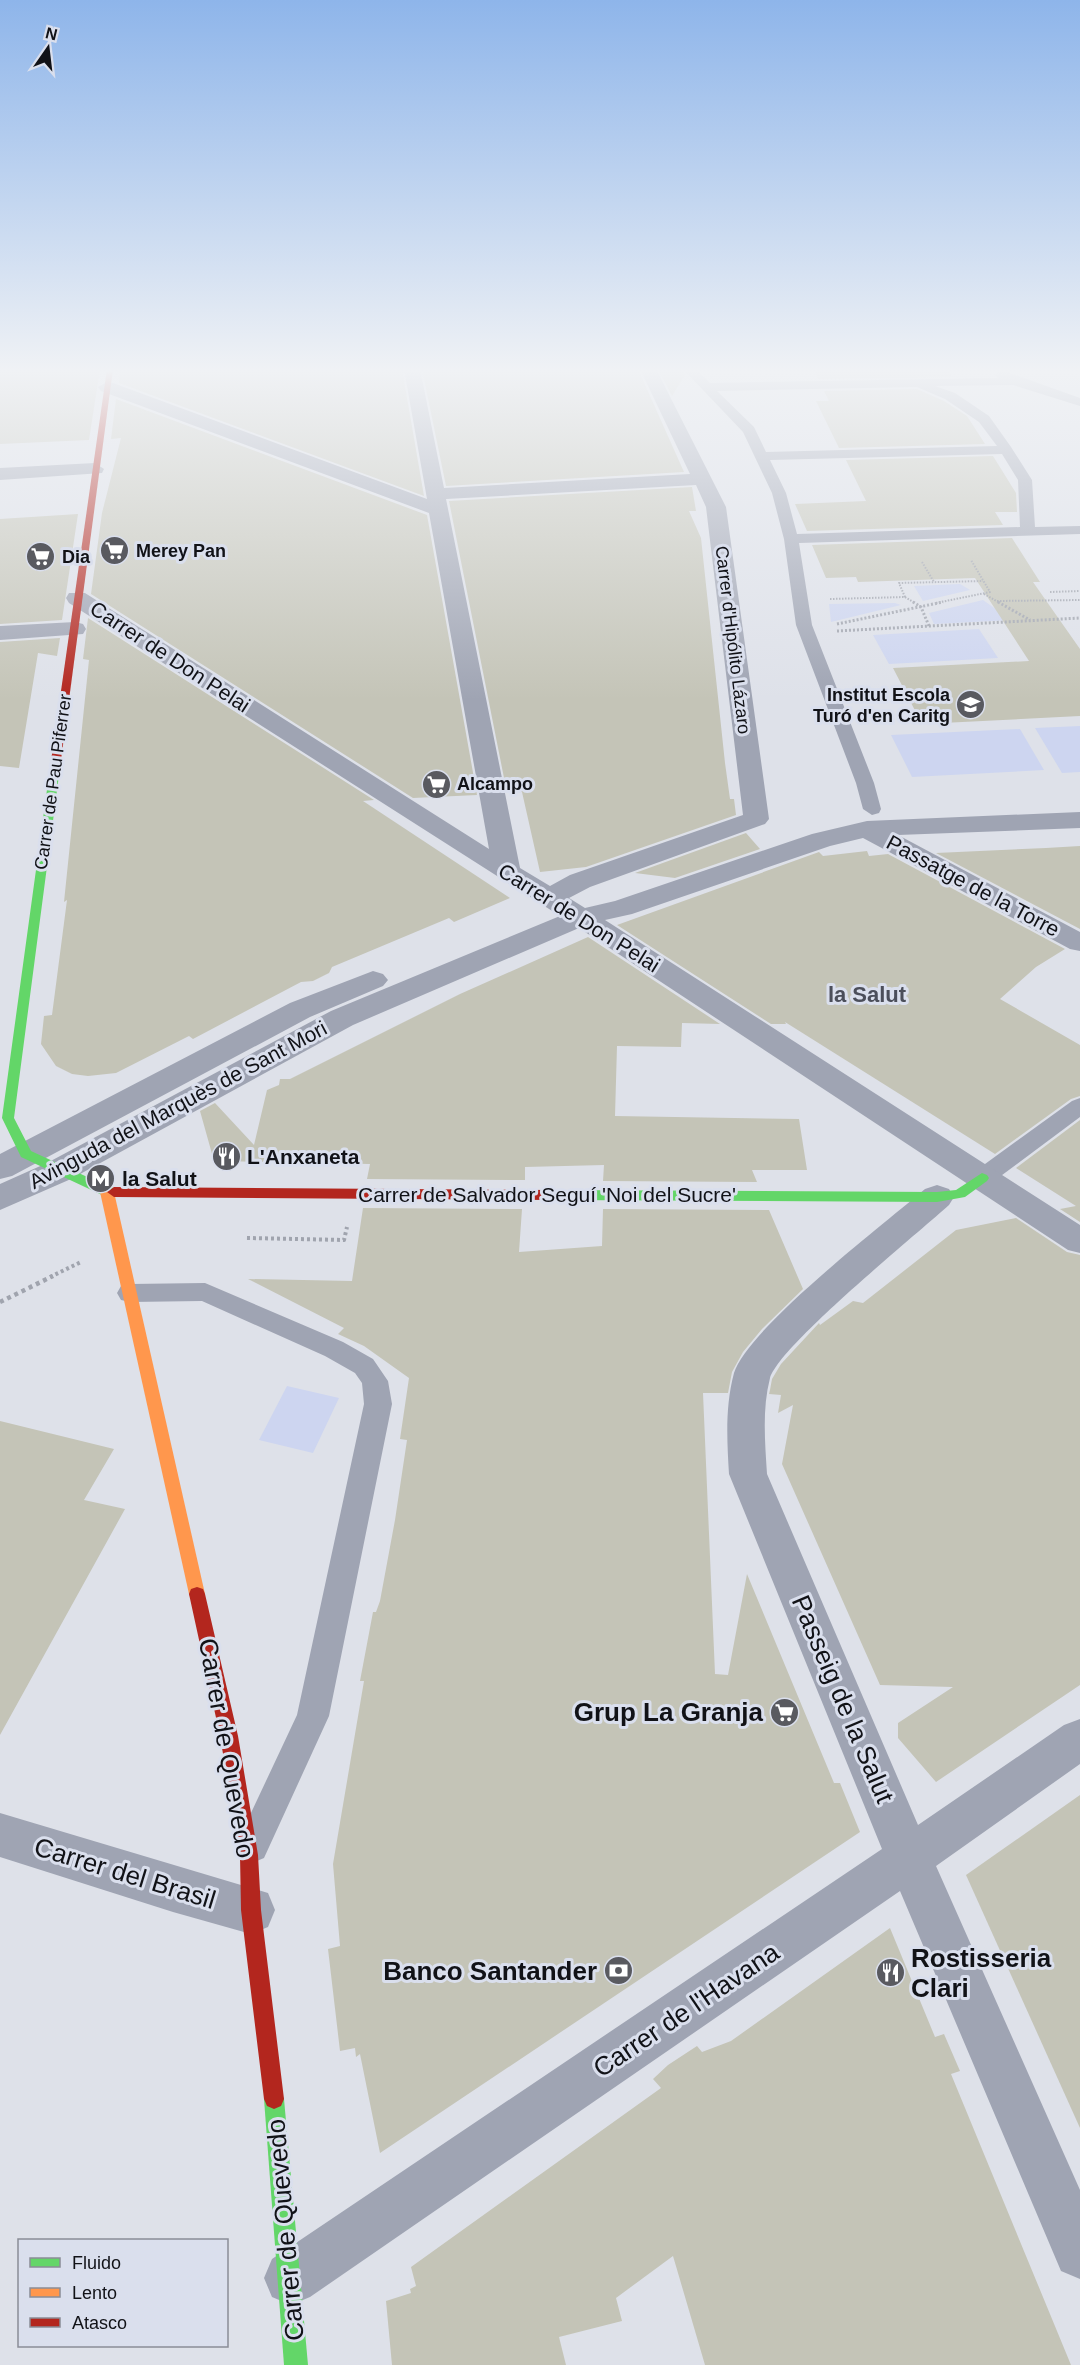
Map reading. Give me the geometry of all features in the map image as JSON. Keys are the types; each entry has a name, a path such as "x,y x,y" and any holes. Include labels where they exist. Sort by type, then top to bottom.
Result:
{"street":[{"name":"Carrer de Pau Piferrer","path":"13,1161 8,1118 9,1097 75,629 77,598 94,479"},
{"path":"378,479 438,502 700,479"},
{"path":"434,479 507,872"},
{"name":"Carrer d'Hipólito Lázaro","path":"704,479 716,507 756,819"},
{"name":"Carrer de Don Pelai","path":"77,598 563,906 1080,1241"},
{"path":"0,633 75,629"},
{"name":"Avinguda del Marquès de Sant Mori","path":"13,1161 300,1010 563,906 622,908 821,840 869,819 1080,801"},
{"name":"Avinguda del Marquès de Sant Mori","path":"0,1198 59,1171 342,1018 563,906 580,881 756,819"},
{"name":"Avinguda del Marquès de Sant Mori","path":"869,819 1080,820"},
{"name":"Passatge de la Torre","path":"869,819 1080,943"},
{"path":"13,1161 59,1171 107,1192"},
{"name":"Carrer de Salvador Seguí 'Noi del Sucre'","path":"107,1192 937,1197 960,1194 982,1178"},
{"name":"Carrer de Quevedo","path":"107,1192 229,1736 249,1855 251,1910 279,2138 296,2365"},
{"name":"Passeig de la Salut","path":"937,1197 782,1333 753,1372 745,1419 748,1474 909,1858 1080,2252"},
{"name":"Carrer de l'Havana","path":"291,2278 909,1858 1080,1739"},
{"name":"Carrer del Brasil","path":"0,1835 173,1889 251,1910"}],"lane":[{"path":"772,479 779,493 791,539 804,625 869,819"},
{"path":"1025,479 1028,531"},
{"path":"791,539 1080,530"},
{"path":"982,1178 1080,1106"},
{"path":"130,1293 205,1292 334,1349 364,1366 375,1381 378,1404 313,1716 249,1855"}],"path":[{"path":"827,626 990,592 970,557"},
{"path":"921,558 934,582"},
{"path":"905,597 899,583 983,581"},
{"path":"1055,600 1050,592 1080,591"},
{"path":"984,594 1031,621"},
{"path":"824,599 905,597 921,607 929,626"},
{"path":"997,601 1080,600"},
{"path":"836,631 1080,618"},
{"path":"247,1238 332,1240"},
{"path":"0,1302 85,1260"}],"shaded area":[{"path":"960,584 970,590 923,601 914,586"},
{"path":"983,600 1011,620 934,624 929,613"},
{"path":"895,603 901,605 831,622 829,604"},
{"path":"979,629 998,658 889,664 873,635"},
{"path":"1080,726 1080,772 1062,773 1035,728"},
{"path":"1020,729 1044,770 912,777 891,735"},
{"path":"287,1386 339,1398 313,1453 259,1440"}],"building":[{"path":"111,479 331,479 427,515 477,795 413,798 91,594 102,513"},
{"path":"379,479 421,479 424,496"},
{"path":"445,479 559,479 446,486"},
{"path":"855,479 1008,479 1016,493 1017,512 995,512 1003,525 807,531 795,504 866,501"},
{"path":"692,487 696,511 689,511 701,538 725,763 730,799 734,799 736,815 586,867 540,872 522,792 507,793 449,501"},
{"path":"78,514 62,620 0,624 0,519"},
{"path":"1012,538 1040,582 1033,582 1080,649 1080,716 922,724 893,668 1029,661 975,578 858,582 856,577 826,578 812,545"},
{"path":"88,618 374,800 363,801 510,898 454,922 449,918 332,967 329,973 313,981 301,982 193,1039 189,1036 116,1073 88,1076 72,1074 56,1066 41,1044 44,1016 52,1015 67,900 64,902 89,660 83,659"},
{"path":"60,638 57,656 38,653 19,768 0,766 0,642"},
{"path":"746,833 760,849 675,878 635,873"},
{"path":"1080,846 1080,929 936,853 1046,848"},
{"path":"867,851 869,856 888,854 1065,949 1036,967 1000,999 1080,1045 1080,1096 1071,1099 995,1154 785,1022 786,1024 771,1024 617,925 819,852 823,856"},
{"path":"588,937 720,1024 682,1023 681,1047 617,1046 615,1116 799,1119 807,1170 752,1170 757,1182 603,1181 604,1165 525,1167 525,1180 367,1179 370,1164 214,1161 200,1111 215,1103 254,1145 267,1090 279,1085 280,1079 290,1079 460,994"},
{"path":"1080,1120 1080,1222 1060,1209 1076,1206 1016,1168"},
{"path":"363,1208 522,1209 519,1252 602,1246 603,1209 769,1210 803,1289 762,1329 743,1352 732,1372 728,1393 703,1393 715,1674 728,1675 747,1574 834,1783 840,1783 860,1832 380,2153 360,2054 356,2057 355,2048 340,2051 328,1949 340,1946 333,1864 364,1681 360,1681 373,1612 376,1612 380,1601 395,1520 407,1440 400,1439 409,1378 364,1346 338,1334 344,1328 248,1279 352,1281"},
{"path":"1016,1218 1067,1252 1080,1255 1080,1685 936,1782 898,1738 898,1723 953,1687 880,1685 782,1464 793,1405 778,1413 781,1395 769,1394 772,1379 781,1364 819,1323 820,1325 853,1301 863,1303 956,1230"},
{"path":"0,1421 114,1449 84,1500 125,1509 0,1735"},
{"path":"1080,1795 1080,2128 966,1875"},
{"path":"890,1928 935,2037 944,2034 960,2071 951,2074 1071,2365 705,2365 673,2256 616,2298 622,2321 559,2337 566,2365 392,2365 386,2301 411,2293 410,2289 416,2286 411,2267 661,2088 653,2079 668,2065 697,2046 702,2052 731,2041"}],"traffic: fast":[{"path":"54,775 8,1118 26,1154 107,1192 114,1192"},
{"path":"554,1195 937,1197 960,1194 982,1178"},
{"path":"274,2099 296,2365"}],"traffic: slow":[{"path":"107,1192 197,1594"}],"traffic: jam":[{"path":"54,775 95,479"},
{"path":"114,1192 554,1195"},
{"path":"197,1594 229,1736 249,1855 251,1910 274,2099"}],"place":[{"name":"Merey Pan","path":"115,551"},
{"name":"Dia","path":"41,557"},
{"name":"Institut Escola Turó d'en Caritg","path":"971,705"},
{"name":"Alcampo","path":"436,784"},
{"name":"L'Anxaneta","path":"226,1157"},
{"name":"la Salut","path":"101,1179"},
{"name":"Grup La Granja","path":"784,1712"},
{"name":"Banco Santander","path":"618,1971"},
{"name":"Rostisseria Clari","path":"890,1973"}],"district":[{"name":"la Salut","path":"867,994"}]}
